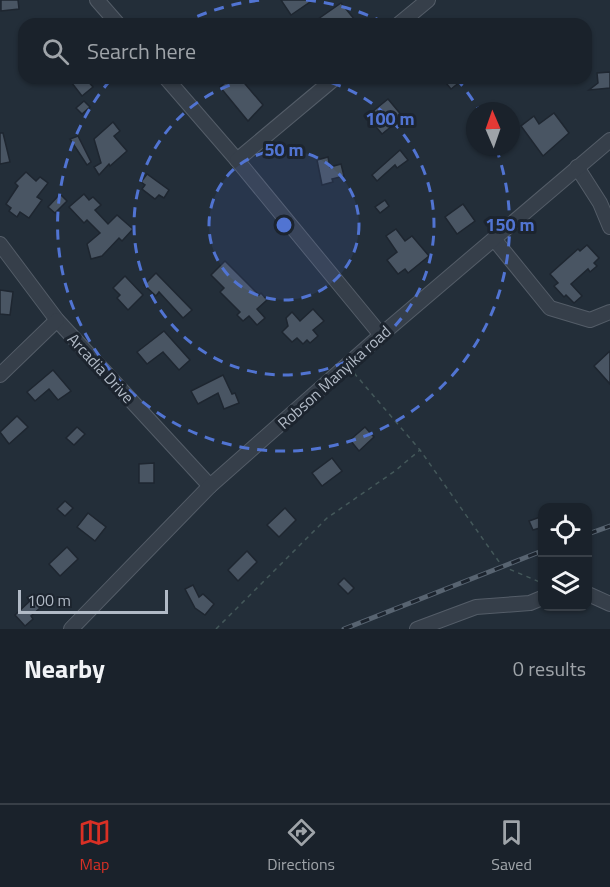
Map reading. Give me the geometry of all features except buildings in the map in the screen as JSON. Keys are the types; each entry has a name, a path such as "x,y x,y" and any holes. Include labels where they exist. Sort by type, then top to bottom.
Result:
{"street":[{"path":"98,0 113,18"},
{"path":"406,18 428,0"},
{"path":"171,84 381,335"},
{"path":"237,160 328,84"},
{"name":"Robson Manyika road","path":"71,629 210,486 381,335 610,140"},
{"path":"577,167 600,203 610,227"},
{"path":"494,239 550,308 590,320 610,312"},
{"name":"Arcadia Drive","path":"0,244 57,320 210,486"},
{"path":"0,375 57,320"},
{"path":"592,596 610,604"},
{"path":"417,629 476,607 530,603 538,600"}],"path":[{"path":"348,366 420,450 502,566 538,581"},
{"path":"216,629 327,518 395,471 420,450"}],"railway":[{"path":"592,533 610,526"},
{"path":"344,629 538,553"}]}
